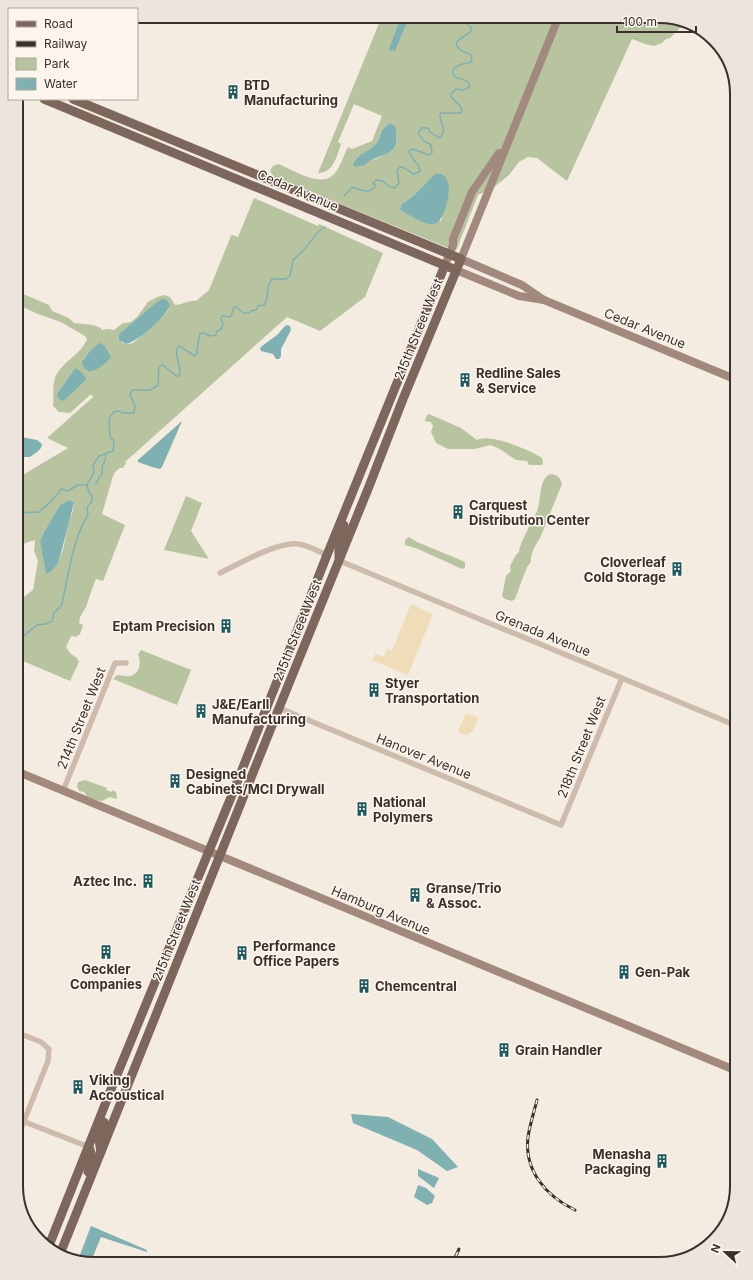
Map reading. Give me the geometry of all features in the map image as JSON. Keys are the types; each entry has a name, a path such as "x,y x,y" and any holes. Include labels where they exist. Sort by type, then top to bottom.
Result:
{"main road":[{"name":"Cedar Avenue","path":"46,100 456,270"},
{"name":"Cedar Avenue","path":"75,100 461,259"},
{"name":"215th Street West","path":"62,1250 219,856 340,561 403,399 461,259"},
{"name":"215th Street West","path":"50,1242 114,1082 209,852 355,484 445,265"},
{"path":"340,561 338,552 339,545 344,525 355,498 355,484"},
{"path":"307,642 316,608 330,569 327,555"},
{"path":"101,1152 99,1140 112,1100 114,1082"},
{"path":"74,1220 76,1204 92,1156 89,1147"}],"street":[{"name":"215th Street West","path":"461,259 556,23"},
{"path":"445,265 450,255 453,239 470,197 496,159 513,130"},
{"name":"Cedar Avenue","path":"461,259 522,285 544,300 730,377"},
{"name":"Cedar Avenue","path":"456,270 519,296 544,300"},
{"path":"220,573 266,552 288,544 304,545 327,555"},
{"name":"Grenada Avenue","path":"340,561 730,723"},
{"name":"214th Street West","path":"63,791 115,663 126,663"},
{"name":"218th Street West","path":"561,825 622,678"},
{"name":"Hanover Avenue","path":"279,708 561,825"},
{"name":"Hamburg Avenue","path":"23,774 730,1068"},
{"path":"23,1035 41,1042 49,1049 48,1061 23,1126"},
{"path":"25,1122 89,1147"}],"green space":[{"path":"379,23 398,23 389,48 393,51 395,50 407,23 664,23 681,27 670,38 654,46 632,39 567,181 537,158 528,157 519,162 509,175 494,187 478,195 456,251 274,177 270,171 273,166 278,164 309,178 325,179 337,170 348,147 352,149 372,141 382,116 354,104 338,142 341,144 334,163 328,170 318,173","holes":["390,123 396,128 396,144 393,149 384,156 353,164 357,158 374,146 386,126","429,180 449,191 441,221 419,221 400,210 401,205 413,196"]},
{"path":"254,198 318,226 319,224 383,253 365,297 320,331 287,317 125,462 126,463 123,468 120,468 115,472 102,514 125,525 103,581 96,579 86,607 80,617 79,623 83,625 80,634 76,637 71,636 66,647 79,662 70,681 23,661 23,598 33,590 38,561 34,551 35,540 23,544 23,475 68,448 47,438 93,397 90,395 70,413 59,412 53,406 55,378 58,372 81,349 87,339 85,336 61,322 23,307 23,294 49,305 52,311 69,318 74,323 93,325 101,328 101,330 114,330 123,323 131,322 137,317 148,302 157,297 164,295 170,297 175,305 196,301 209,290 232,235 238,237","holes":["154,304 170,305 167,312 133,343 122,343 119,334","105,347 107,351 107,361 92,372 83,360 89,352","75,368 86,380 66,399 57,394","69,500 74,503 64,546 59,559 51,569 44,565 40,541 60,505"]},
{"path":"429,414 461,428 477,440 483,438 491,439 520,447 542,458 543,463 542,465 529,465 527,461 516,460 500,449 490,445 475,449 448,449 436,443 431,432 433,426 431,422 425,421 427,415"},
{"path":"550,474 558,477 562,484 540,538 532,552 531,562 527,567 515,599 512,601 505,599 502,596 506,576 510,571 510,566 515,556 519,552 531,520 538,509 541,489 545,478"},
{"path":"186,496 202,503 191,531 209,559 164,550"},
{"path":"409,537 417,542 465,562 465,568 462,569 418,549 405,545 405,540"},
{"path":"141,650 191,670 177,705 113,679 117,675 128,676 136,673 140,664 138,655"},
{"path":"85,780 107,788 106,790 112,792 113,790 116,792 117,798 110,797 102,801 87,796 84,792 79,791 77,787 78,782"}],"sand":[{"path":"411,604 433,614 408,675 372,660 375,654 384,657 387,649 392,651"},
{"path":"466,713 479,718 472,732 467,735 458,732"}],"water":[{"path":"398,23 407,23 395,51 389,50"},
{"path":"390,123 396,127 396,144 394,149 373,159 365,165 355,167 353,164 355,160 377,143 383,129"},
{"path":"435,174 443,175 447,180 449,188 448,197 440,220 437,223 428,224 400,210 401,205 413,196"},
{"path":"162,299 167,300 170,305 168,310 158,322 144,334 131,342 126,344 119,340 119,334"},
{"path":"286,325 290,326 291,330 281,349 281,356 279,359 276,359 273,354 261,351 260,348 277,335"},
{"path":"99,343 104,345 111,357 102,366 90,372 84,368 82,362 89,352"},
{"path":"75,368 86,377 86,380 62,401 57,397 57,394"},
{"path":"182,421 160,469 138,462 138,460"},
{"path":"23,437 37,440 42,444 41,448 30,457 24,457"},
{"path":"69,500 74,503 61,553 57,565 49,573 46,573 40,541 60,505"},
{"path":"351,1114 388,1117 432,1139 458,1167 447,1171 417,1150 353,1123"},
{"path":"418,1169 439,1178 434,1188 418,1176"},
{"path":"418,1185 426,1188 435,1196 432,1203 427,1205 414,1197"},
{"path":"91,1226 147,1250 147,1252 101,1237 93,1257 80,1256"}],"waterway":[{"path":"344,196 352,187 364,191 373,189 375,187 373,183 377,180 383,181 388,186 395,188 399,183 397,170 400,167 414,174 420,171 420,168 409,151 413,149 429,155 432,153 431,145 424,141 419,135 419,132 422,128 428,128 430,132 439,138 443,133 440,118 441,113 461,113 461,107 452,98 451,94 456,89 462,90 470,86 468,82 455,77 453,74 454,68 471,62 472,59 471,55 460,50 456,44 471,31 471,27 467,23"},
{"path":"95,484 102,475 102,466 105,461 106,453 113,451 114,441 110,437 109,418 114,412 120,411 122,413 134,413 135,406 130,395 132,390 150,390 158,385 159,366 163,365 176,376 179,376 180,368 177,356 177,349 179,346 195,356 197,353 200,333 210,336 216,335 217,331 221,329 223,324 221,319 222,316 230,317 234,307 244,313 249,313 256,310 258,306 264,305 272,279 286,279 290,276 293,260 304,250 318,232 325,227"},
{"path":"87,485 94,472 93,465 99,456 105,454"},
{"path":"23,513 39,512 61,489 68,491 78,485 87,485"},
{"path":"23,636 37,625 46,624 52,621 54,613 62,605 74,549 80,531 88,515 88,506 92,502 92,495 89,493 87,485"}],"railway":[{"path":"537,1100 528,1137 528,1149 533,1171 546,1190 564,1204 575,1210"},
{"path":"455,1257 459,1249"}],"place":[{"name":"BTD Manufacturing","path":"233,92"},
{"name":"Redline Sales & Service","path":"465,380"},
{"name":"Carquest Distribution Center","path":"458,512"},
{"name":"Cloverleaf Cold Storage","path":"677,569"},
{"name":"Eptam Precision","path":"226,626"},
{"name":"Styer Transportation","path":"374,690"},
{"name":"J&E/Earll Manufacturing","path":"201,711"},
{"name":"Designed Cabinets/MCI Drywall","path":"175,781"},
{"name":"National Polymers","path":"362,809"},
{"name":"Aztec Inc.","path":"148,881"},
{"name":"Granse/Trio & Assoc.","path":"415,895"},
{"name":"Geckler Companies","path":"106,952"},
{"name":"Performance Office Papers","path":"242,953"},
{"name":"Gen-Pak","path":"624,972"},
{"name":"Chemcentral","path":"364,986"},
{"name":"Grain Handler","path":"504,1050"},
{"name":"Viking Accoustical","path":"78,1087"},
{"name":"Menasha Packaging","path":"662,1161"}]}
